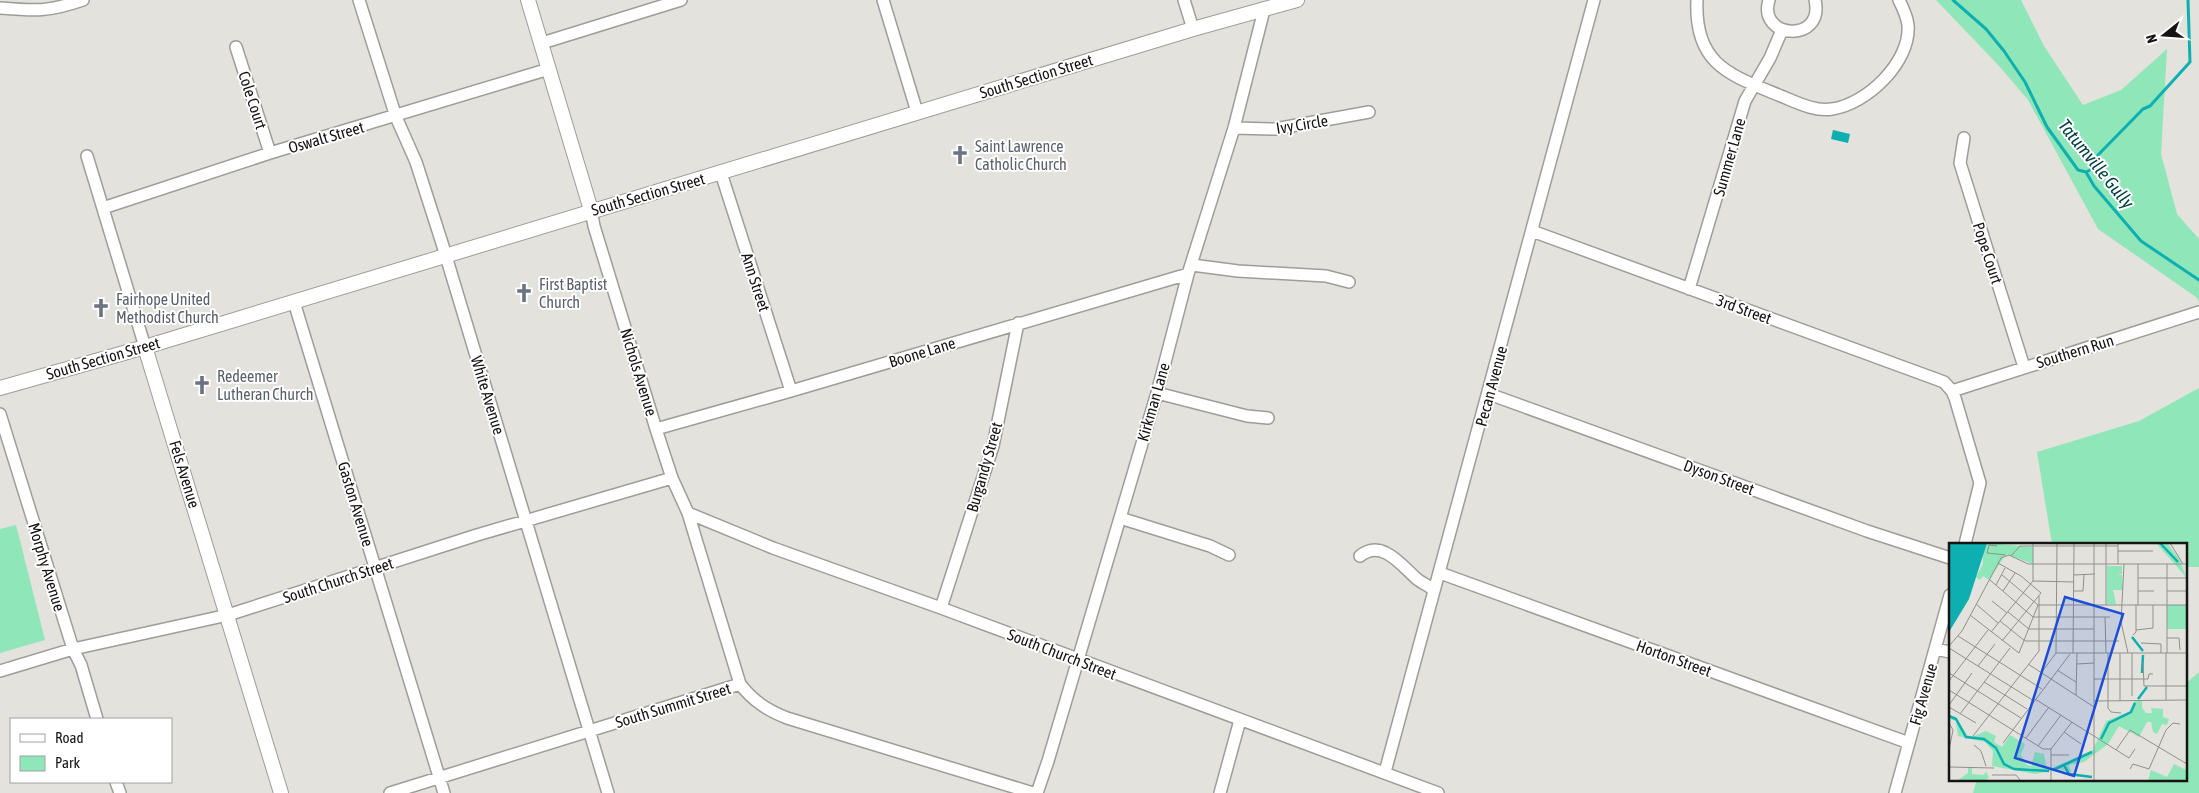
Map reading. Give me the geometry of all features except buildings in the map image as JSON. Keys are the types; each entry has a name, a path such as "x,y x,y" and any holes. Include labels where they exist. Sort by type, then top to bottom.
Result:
{"street":[{"path":"0,8 31,11 56,9 83,0"},
{"name":"White Avenue","path":"359,0 396,117 416,162 608,793"},
{"name":"Nichols Avenue","path":"528,0 656,429 672,478 688,513 740,684"},
{"path":"542,43 682,0"},
{"path":"883,0 917,112"},
{"path":"1184,0 1193,29"},
{"name":"South Section Street","path":"0,388 145,347 591,210 722,173 917,112 1193,29 1297,0"},
{"name":"Pecan Avenue","path":"1385,772 1594,0"},
{"path":"1697,0 1700,33 1708,53 1722,69 1754,86 1819,109 1831,109 1859,99 1875,88 1890,73 1903,52 1908,26 1899,0"},
{"path":"1769,0 1768,12 1771,19 1782,30 1798,32 1806,28 1816,15 1815,0"},
{"name":"Kirkman Lane","path":"1037,793 1157,393 1190,270 1234,128 1264,10"},
{"name":"Summer Lane","path":"1689,289 1745,101 1770,58 1782,30"},
{"name":"Cole Court","path":"236,47 270,154"},
{"name":"Oswalt Street","path":"104,208 270,154 549,69"},
{"name":"Ivy Circle","path":"1234,128 1275,129 1369,112"},
{"name":"Pope Court","path":"1964,138 1960,163 2024,367"},
{"name":"Fels Avenue","path":"87,156 281,793"},
{"name":"Ann Street","path":"722,173 791,391"},
{"name":"3rd Street","path":"1532,231 1932,377 1944,382 1952,391"},
{"name":"Boone Lane","path":"656,429 791,391 1190,270 1326,276 1349,282"},
{"name":"Gaston Avenue","path":"294,302 444,793"},
{"name":"Southern Run","path":"1952,391 2199,312"},
{"name":"Burgandy Street","path":"941,608 993,446 1018,323"},
{"path":"1952,391 1980,483 1964,543"},
{"path":"1157,393 1248,416 1268,418"},
{"name":"Dyson Street","path":"1488,394 1867,531 1949,558"},
{"name":"Morphy Avenue","path":"0,414 73,649 97,718"},
{"name":"South Church Street","path":"0,671 73,649 228,615 526,521 672,478"},
{"name":"South Church Street","path":"688,513 773,548 1385,772 1413,789 1438,793"},
{"path":"1120,518 1210,546 1229,555"},
{"path":"1360,556 1367,551 1374,550 1393,556 1418,579 1434,590"},
{"name":"Horton Street","path":"1440,573 1909,742"},
{"name":"Fig Avenue","path":"1895,793 1949,599"},
{"path":"1935,648 1949,652"},
{"name":"South Summit Street","path":"390,793 740,684 750,698 766,710 787,718 1033,793"},
{"path":"1220,793 1240,720"}],"green space":[{"path":"1936,0 2021,0 2044,46 2083,105 2121,90 2167,49 2161,154 2177,214 2199,239 2199,302 2196,297 2098,229 2028,100 2000,67"},
{"path":"2199,388 2199,567 2186,567 2186,543 2052,543 2037,452 2139,421"},
{"path":"16,525 45,640 0,653 0,529"},
{"path":"2199,672 2199,793 1973,793 1977,780 2186,780 2186,683"}],"water":[{"path":"1833,130 1850,134 1848,143 1831,139"}],"waterway":[{"name":"Tatumville Gully","path":"1953,0 1986,29 2004,51 2025,82 2047,127 2078,170 2086,172 2094,186 2141,241 2199,280"},
{"path":"2086,172 2090,170 2098,155 2143,109 2150,106 2190,62 2188,0"}],"place":[{"name":"Saint Lawrence Catholic Church","path":"960,155"},
{"name":"First Baptist Church","path":"524,293"},
{"name":"Fairhope United Methodist Church","path":"101,308"},
{"name":"Redeemer Lutheran Church","path":"202,385"}]}
